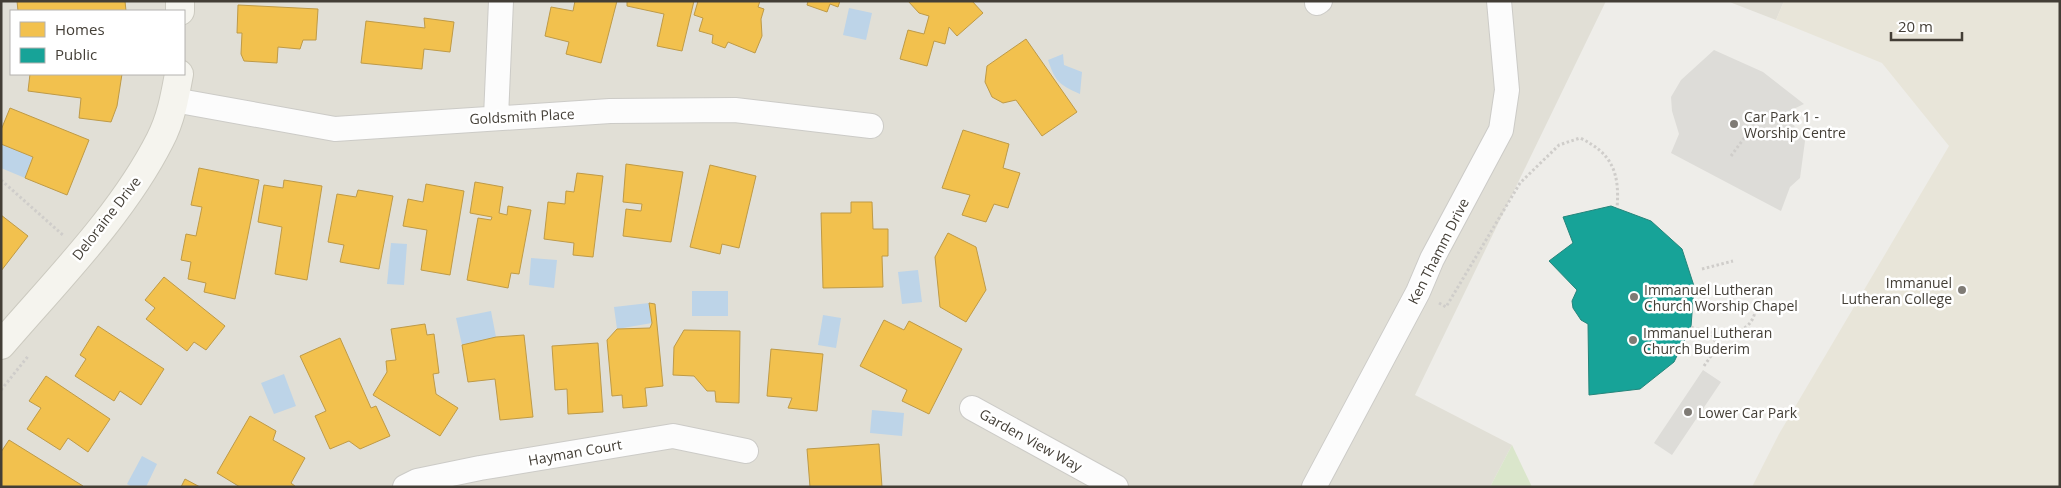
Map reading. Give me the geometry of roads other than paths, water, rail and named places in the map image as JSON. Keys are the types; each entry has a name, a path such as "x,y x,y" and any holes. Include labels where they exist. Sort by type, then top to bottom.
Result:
{"street":[{"path":"496,117 501,1"},
{"name":"Ken Thamm Drive","path":"1314,487 1418,292 1432,259 1501,130 1507,90 1499,1"},
{"name":"Deloraine Drive","path":"1,345 135,185 161,138 174,100 179,75"},
{"name":"Goldsmith Place","path":"174,100 335,129 610,111 735,110 871,126"},
{"name":"Garden View Way","path":"972,408 1116,487"},
{"name":"Hayman Court","path":"405,487 417,481 480,468 673,436 746,451"}],"water":[{"path":"849,8 872,13 866,40 843,35"},
{"path":"1063,54 1064,65 1082,72 1080,94 1062,85 1056,78 1048,60"},
{"path":"1,144 33,157 25,178 1,168"},
{"path":"391,243 407,244 404,285 387,284"},
{"path":"531,258 557,260 554,288 529,285"},
{"path":"918,270 922,302 902,304 898,272"},
{"path":"692,291 728,291 728,316 692,316"},
{"path":"649,303 652,323 617,329 614,307"},
{"path":"491,311 496,337 462,345 456,318"},
{"path":"823,315 841,318 836,348 818,345"},
{"path":"284,374 296,406 274,414 261,383"},
{"path":"872,410 904,413 902,436 870,433"},
{"path":"142,456 157,464 146,487 132,487 127,484"}],"place":[{"name":"Car Park 1 - Worship Centre","path":"1734,124"},
{"name":"Immanuel Lutheran College","path":"1962,290"},
{"name":"Immanuel Lutheran Church Worship Chapel","path":"1634,297"},
{"name":"Immanuel Lutheran Church Buderim","path":"1633,340"},
{"name":"Lower Car Park","path":"1688,412"}]}
